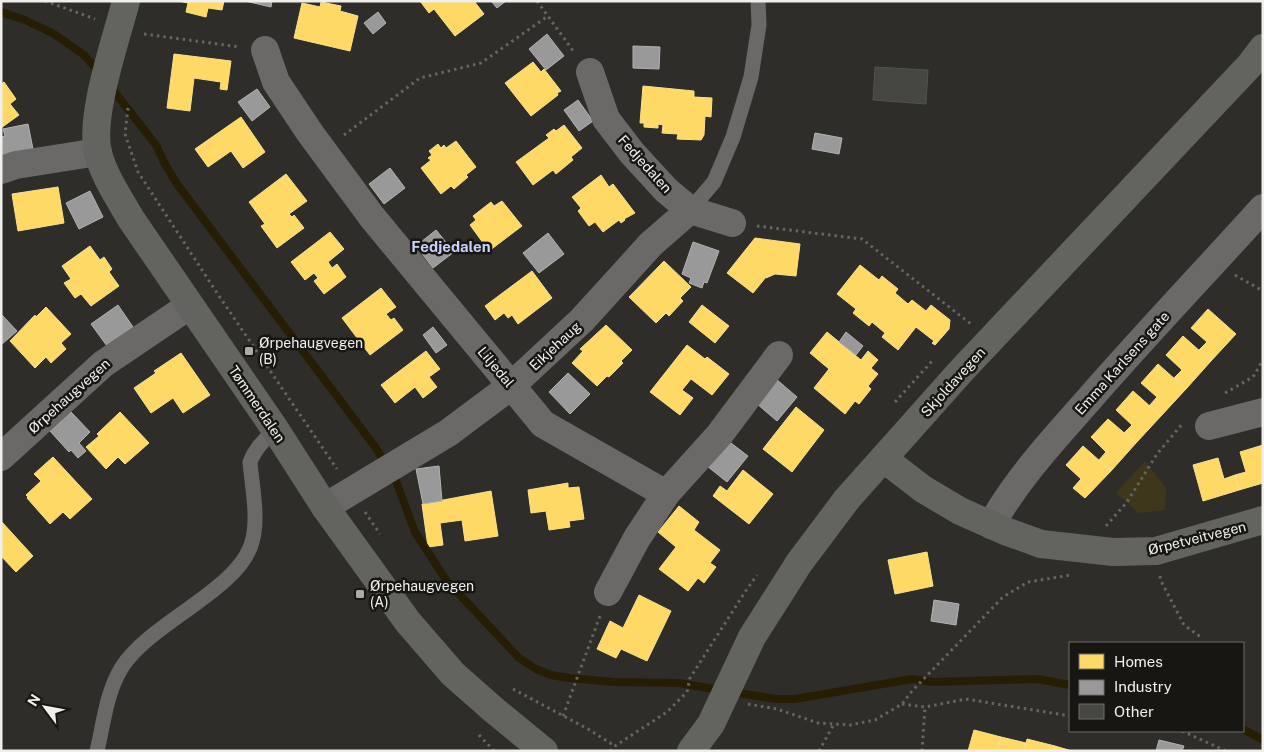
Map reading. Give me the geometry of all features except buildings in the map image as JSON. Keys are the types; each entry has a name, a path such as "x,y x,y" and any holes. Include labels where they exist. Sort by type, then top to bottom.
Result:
{"street":[{"name":"Tømmerdalen","path":"126,1 103,89 96,125 98,152 130,219 275,429 325,508 408,622 453,674 494,711 544,751"},
{"name":"Skjoldavegen","path":"690,751 711,724 752,637 799,563 847,499 962,370 1237,79 1263,48"},
{"name":"Liljedal","path":"265,50 276,82 323,151 372,217 543,424 666,494"},
{"name":"Fedjedalen","path":"590,72 606,119 654,178 690,210 732,223"},
{"path":"1,170 16,165 98,152"},
{"name":"Emma Karlsens gate","path":"991,525 1016,485 1037,458 1263,208"},
{"name":"Eikjehaug","path":"325,508 448,433 512,386 582,320 651,244 690,210"},
{"name":"Ørpehaugvegen","path":"1,457 103,364 189,306"},
{"path":"608,592 637,538 666,494 720,434 779,355"},
{"path":"1209,426 1263,412"},
{"name":"Ørpetveitvegen","path":"884,459 923,489 960,511 1041,544 1113,552 1156,550 1263,520"}],"lane":[{"path":"690,210 714,182 733,137 752,77 759,25 758,1"},
{"path":"97,751 111,689 128,659 156,632 225,580 248,553 255,528 250,462 259,446 275,429"}],"path":[{"path":"45,1 101,22"},
{"path":"536,1 590,72"},
{"path":"323,151 420,78 481,63 548,16"},
{"path":"141,43 145,26"},
{"path":"143,34 265,50"},
{"path":"128,106 125,134 138,172 384,540"},
{"path":"732,223 862,239 974,326"},
{"path":"1127,502 1149,467"},
{"path":"1156,550 1161,581 1184,625 1202,638"},
{"path":"745,704 777,710 818,723 850,725 875,720 902,704 912,691 1003,597 1028,582 1072,575"},
{"path":"563,716 608,592"},
{"path":"610,751 667,712 687,692 690,678"},
{"path":"507,686 615,746"},
{"path":"902,704 925,707 966,699 1069,716"},
{"path":"922,751 925,707"},
{"path":"819,751 834,724"},
{"path":"1184,732 1226,751"}],"shaded area":[{"path":"1145,461 1166,488 1165,510 1139,513 1116,493"}],"waterway":[{"path":"1,12 25,20 54,34 84,55 100,73"},
{"path":"110,86 156,145 177,184 376,448 396,481 415,532 446,580 519,658 536,669 551,675 569,678 614,682 679,683 720,690"},
{"path":"732,692 776,699 795,699 912,679 933,682 1037,679 1069,685"},
{"path":"1244,730 1263,740"}],"place":[{"name":"Ørpehaugvegen (B)","path":"249,351"},
{"name":"Ørpehaugvegen (A)","path":"360,594"}],"district":[{"name":"Fedjedalen","path":"451,247"}]}
